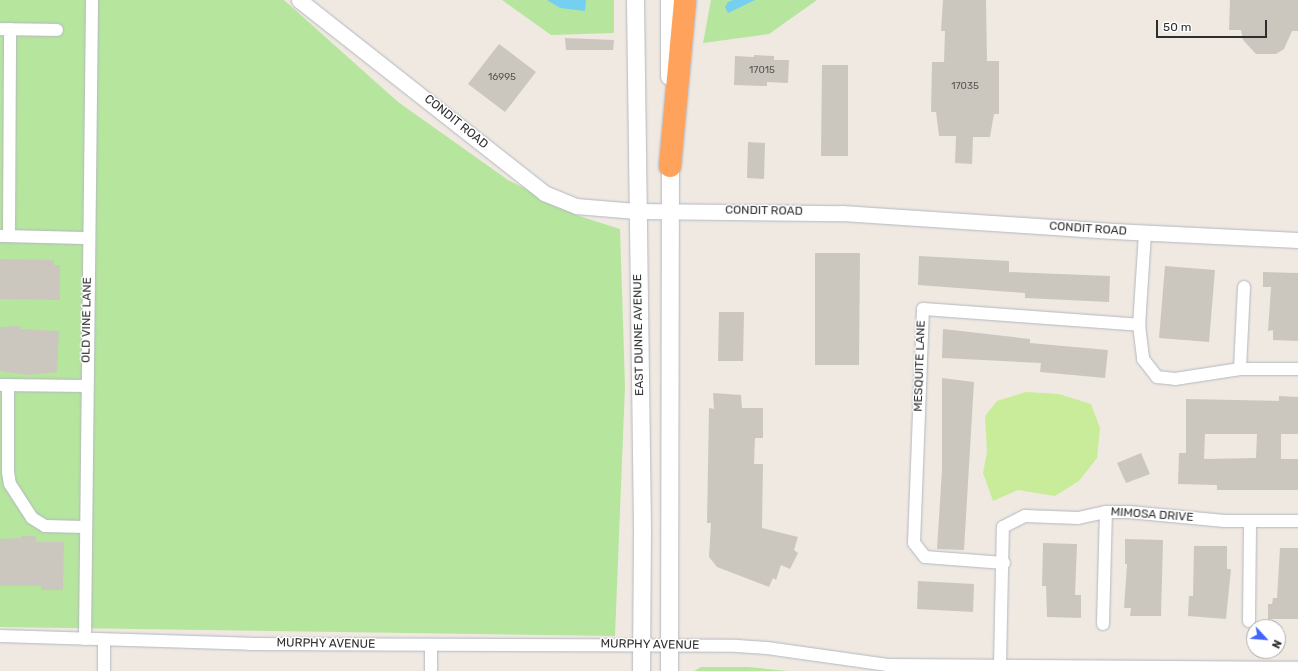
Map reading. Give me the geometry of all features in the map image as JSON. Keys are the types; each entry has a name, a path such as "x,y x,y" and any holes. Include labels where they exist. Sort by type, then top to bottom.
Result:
{"highway":[{"path":"670,166 685,0"}],"main road":[{"name":"EAST DUNNE AVENUE","path":"635,0 636,211 642,511 640,671"},
{"path":"669,0 669,671"}],"street":[{"name":"OLD VINE LANE","path":"85,639 86,386 92,0"},
{"name":"CONDIT ROAD","path":"299,0 544,193 576,206 636,211 842,213 1145,233 1298,240"},
{"path":"57,30 5,29 5,236 88,238"},
{"path":"1145,233 1139,325 1143,359 1157,377 1175,379 1240,369 1298,369"},
{"path":"1240,369 1244,287"},
{"name":"MESQUITE LANE","path":"1004,563 925,557 914,543 922,309 1139,325"},
{"path":"85,527 45,526 32,518 10,484 8,472 4,385 86,386"},
{"path":"1103,624 1106,512"},
{"name":"MIMOSA DRIVE","path":"1000,665 1004,563 1003,527 1025,516 1078,518 1106,512 1250,521 1298,521"},
{"path":"1249,619 1250,521"},
{"name":"MURPHY AVENUE","path":"0,636 104,640 431,646 669,644 767,648 888,665 1298,668"},
{"path":"104,640 104,671"},
{"path":"431,646 431,671"}],"green space":[{"path":"0,0 284,0 398,102 508,180 579,216 620,229 625,386 615,636 0,627"},
{"path":"502,0 614,0 614,33 551,35"},
{"path":"711,0 817,0 769,34 703,43"},
{"path":"1026,392 1059,394 1091,404 1100,428 1097,458 1079,481 1055,496 1018,490 993,501 983,473 987,452 985,416 997,401"},
{"path":"701,667 748,667 788,671 694,671"}],"water":[{"path":"547,0 586,0 585,11 560,8"},
{"path":"733,0 755,0 728,13 725,7 728,2"}],"building":[{"path":"943,0 986,0 987,61 999,61 999,114 994,114 990,137 973,137 972,164 955,163 956,136 939,136 936,112 931,112 932,62 944,62 945,31 941,31"},
{"path":"1230,0 1298,0 1298,31 1292,31 1284,49 1276,54 1256,54 1243,40 1241,30 1229,30"},
{"path":"565,38 614,40 613,50 566,50"},
{"path":"499,44 536,72 505,112 468,84"},
{"path":"754,55 774,56 774,60 789,60 788,83 767,82 767,86 734,85 735,56 754,57"},
{"path":"822,65 848,65 848,156 821,156"},
{"path":"748,142 765,143 764,179 747,178"},
{"path":"815,253 860,253 859,365 815,365"},
{"path":"919,256 1009,261 1009,272 1110,276 1109,302 1025,298 1025,293 918,285"},
{"path":"0,259 54,260 54,265 60,265 60,300 0,299"},
{"path":"1165,266 1215,270 1209,342 1159,338"},
{"path":"1263,272 1298,273 1298,341 1273,340 1273,330 1268,331 1271,287 1263,287"},
{"path":"719,312 744,312 743,361 718,361"},
{"path":"20,326 20,329 59,331 57,372 28,375 0,371 0,327"},
{"path":"943,329 1030,339 1030,343 1108,350 1105,378 1040,372 1041,363 942,358"},
{"path":"942,378 974,382 964,550 937,549 942,470"},
{"path":"713,393 741,395 742,408 763,408 763,438 755,438 754,464 763,464 762,528 798,537 794,550 798,553 790,569 781,565 776,580 773,578 769,587 717,567 709,557 711,523 707,523 709,408 714,409"},
{"path":"1279,396 1298,397 1298,434 1281,434 1281,459 1298,459 1298,490 1217,490 1217,485 1178,484 1179,453 1186,453 1186,399 1279,401","holes":["1205,434 1257,434 1256,458 1204,459"]},
{"path":"1141,453 1150,474 1126,483 1117,463"},
{"path":"21,536 36,536 36,542 64,542 63,590 41,590 41,586 0,586 0,539 21,538"},
{"path":"1125,539 1163,540 1161,616 1130,616 1131,608 1124,608 1127,564 1125,564"},
{"path":"1043,543 1077,544 1075,595 1081,595 1081,618 1047,617 1046,586 1042,586"},
{"path":"1194,546 1227,546 1227,569 1231,569 1226,619 1188,616 1189,596 1193,596"},
{"path":"1280,548 1298,548 1298,619 1268,619 1268,604 1272,604 1273,598 1277,598"},
{"path":"918,581 974,584 973,612 917,609"}]}
